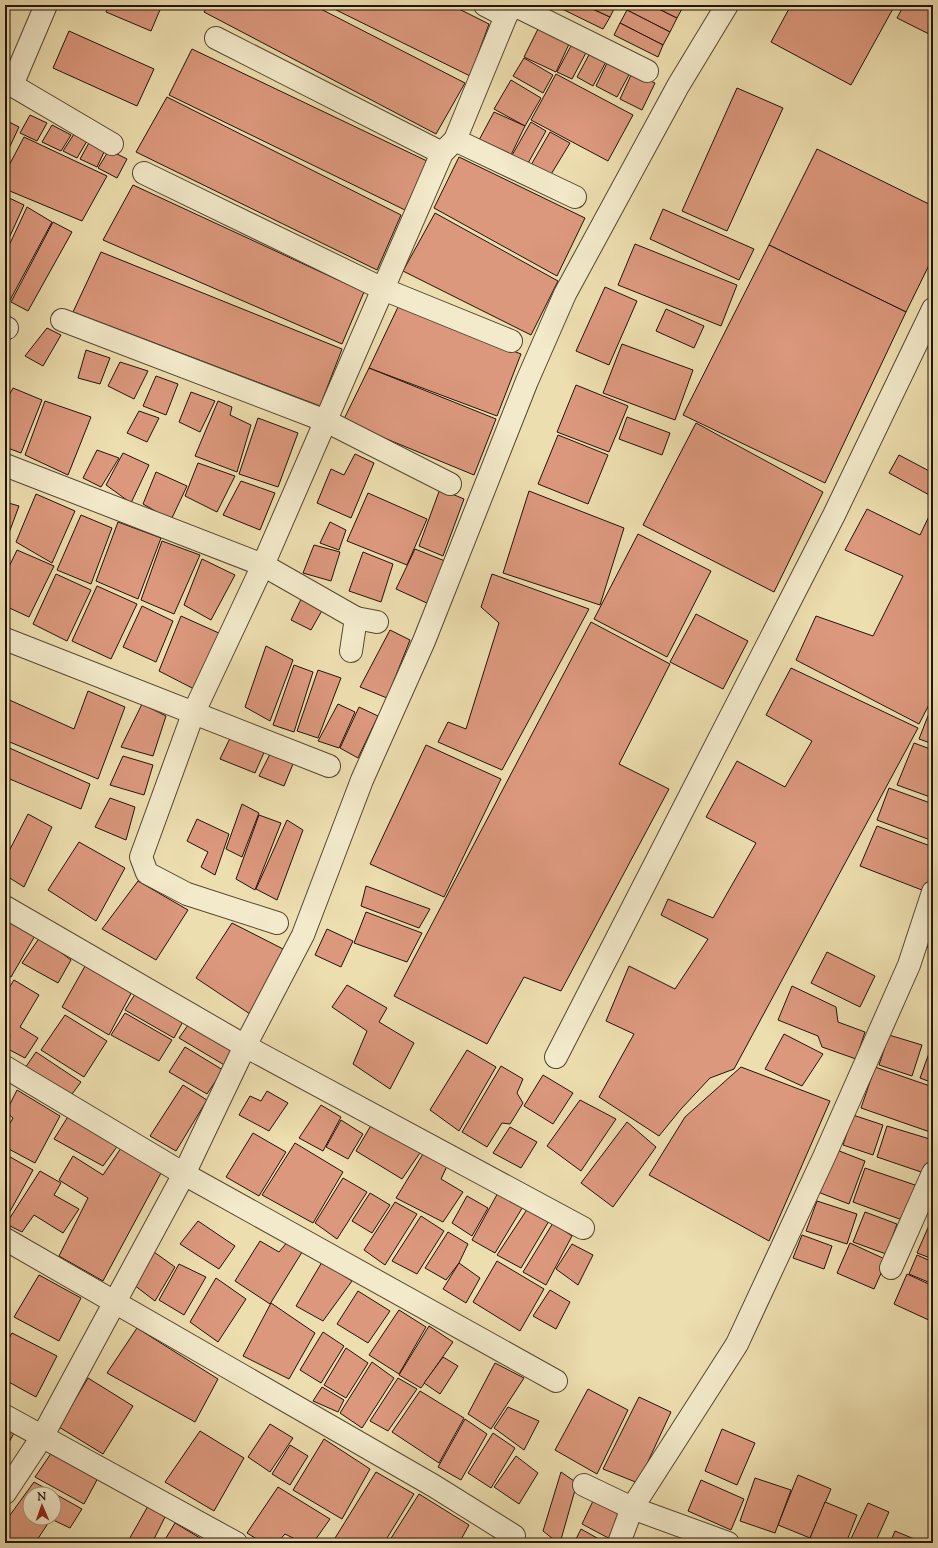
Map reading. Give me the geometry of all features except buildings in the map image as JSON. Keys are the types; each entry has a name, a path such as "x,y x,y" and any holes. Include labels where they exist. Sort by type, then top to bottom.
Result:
{"street":[{"path":"46,5 9,83 112,144"},
{"path":"485,5 511,9 647,71"},
{"path":"5,1493 42,1437 184,1174 245,1046 303,935 362,780 424,641 527,381 565,294 678,86 727,5"},
{"path":"277,923 187,894 147,873 140,857 193,714 263,565 383,289 511,9"},
{"path":"216,38 448,147 575,197"},
{"path":"144,173 383,289 511,341"},
{"path":"556,1057 834,515 933,309"},
{"path":"62,320 326,421 450,484"},
{"path":"5,465 263,565 367,620 351,652"},
{"path":"5,639 193,714 329,766"},
{"path":"620,1543 632,1508 737,1344 824,1157 906,972 933,892"},
{"path":"5,907 245,1046 583,1228"},
{"path":"5,1067 184,1174 556,1381"},
{"path":"891,1268 933,1173"},
{"path":"5,1239 434,1486 514,1536"},
{"path":"5,1416 236,1543"},
{"path":"584,1485 632,1508 728,1543"}]}
